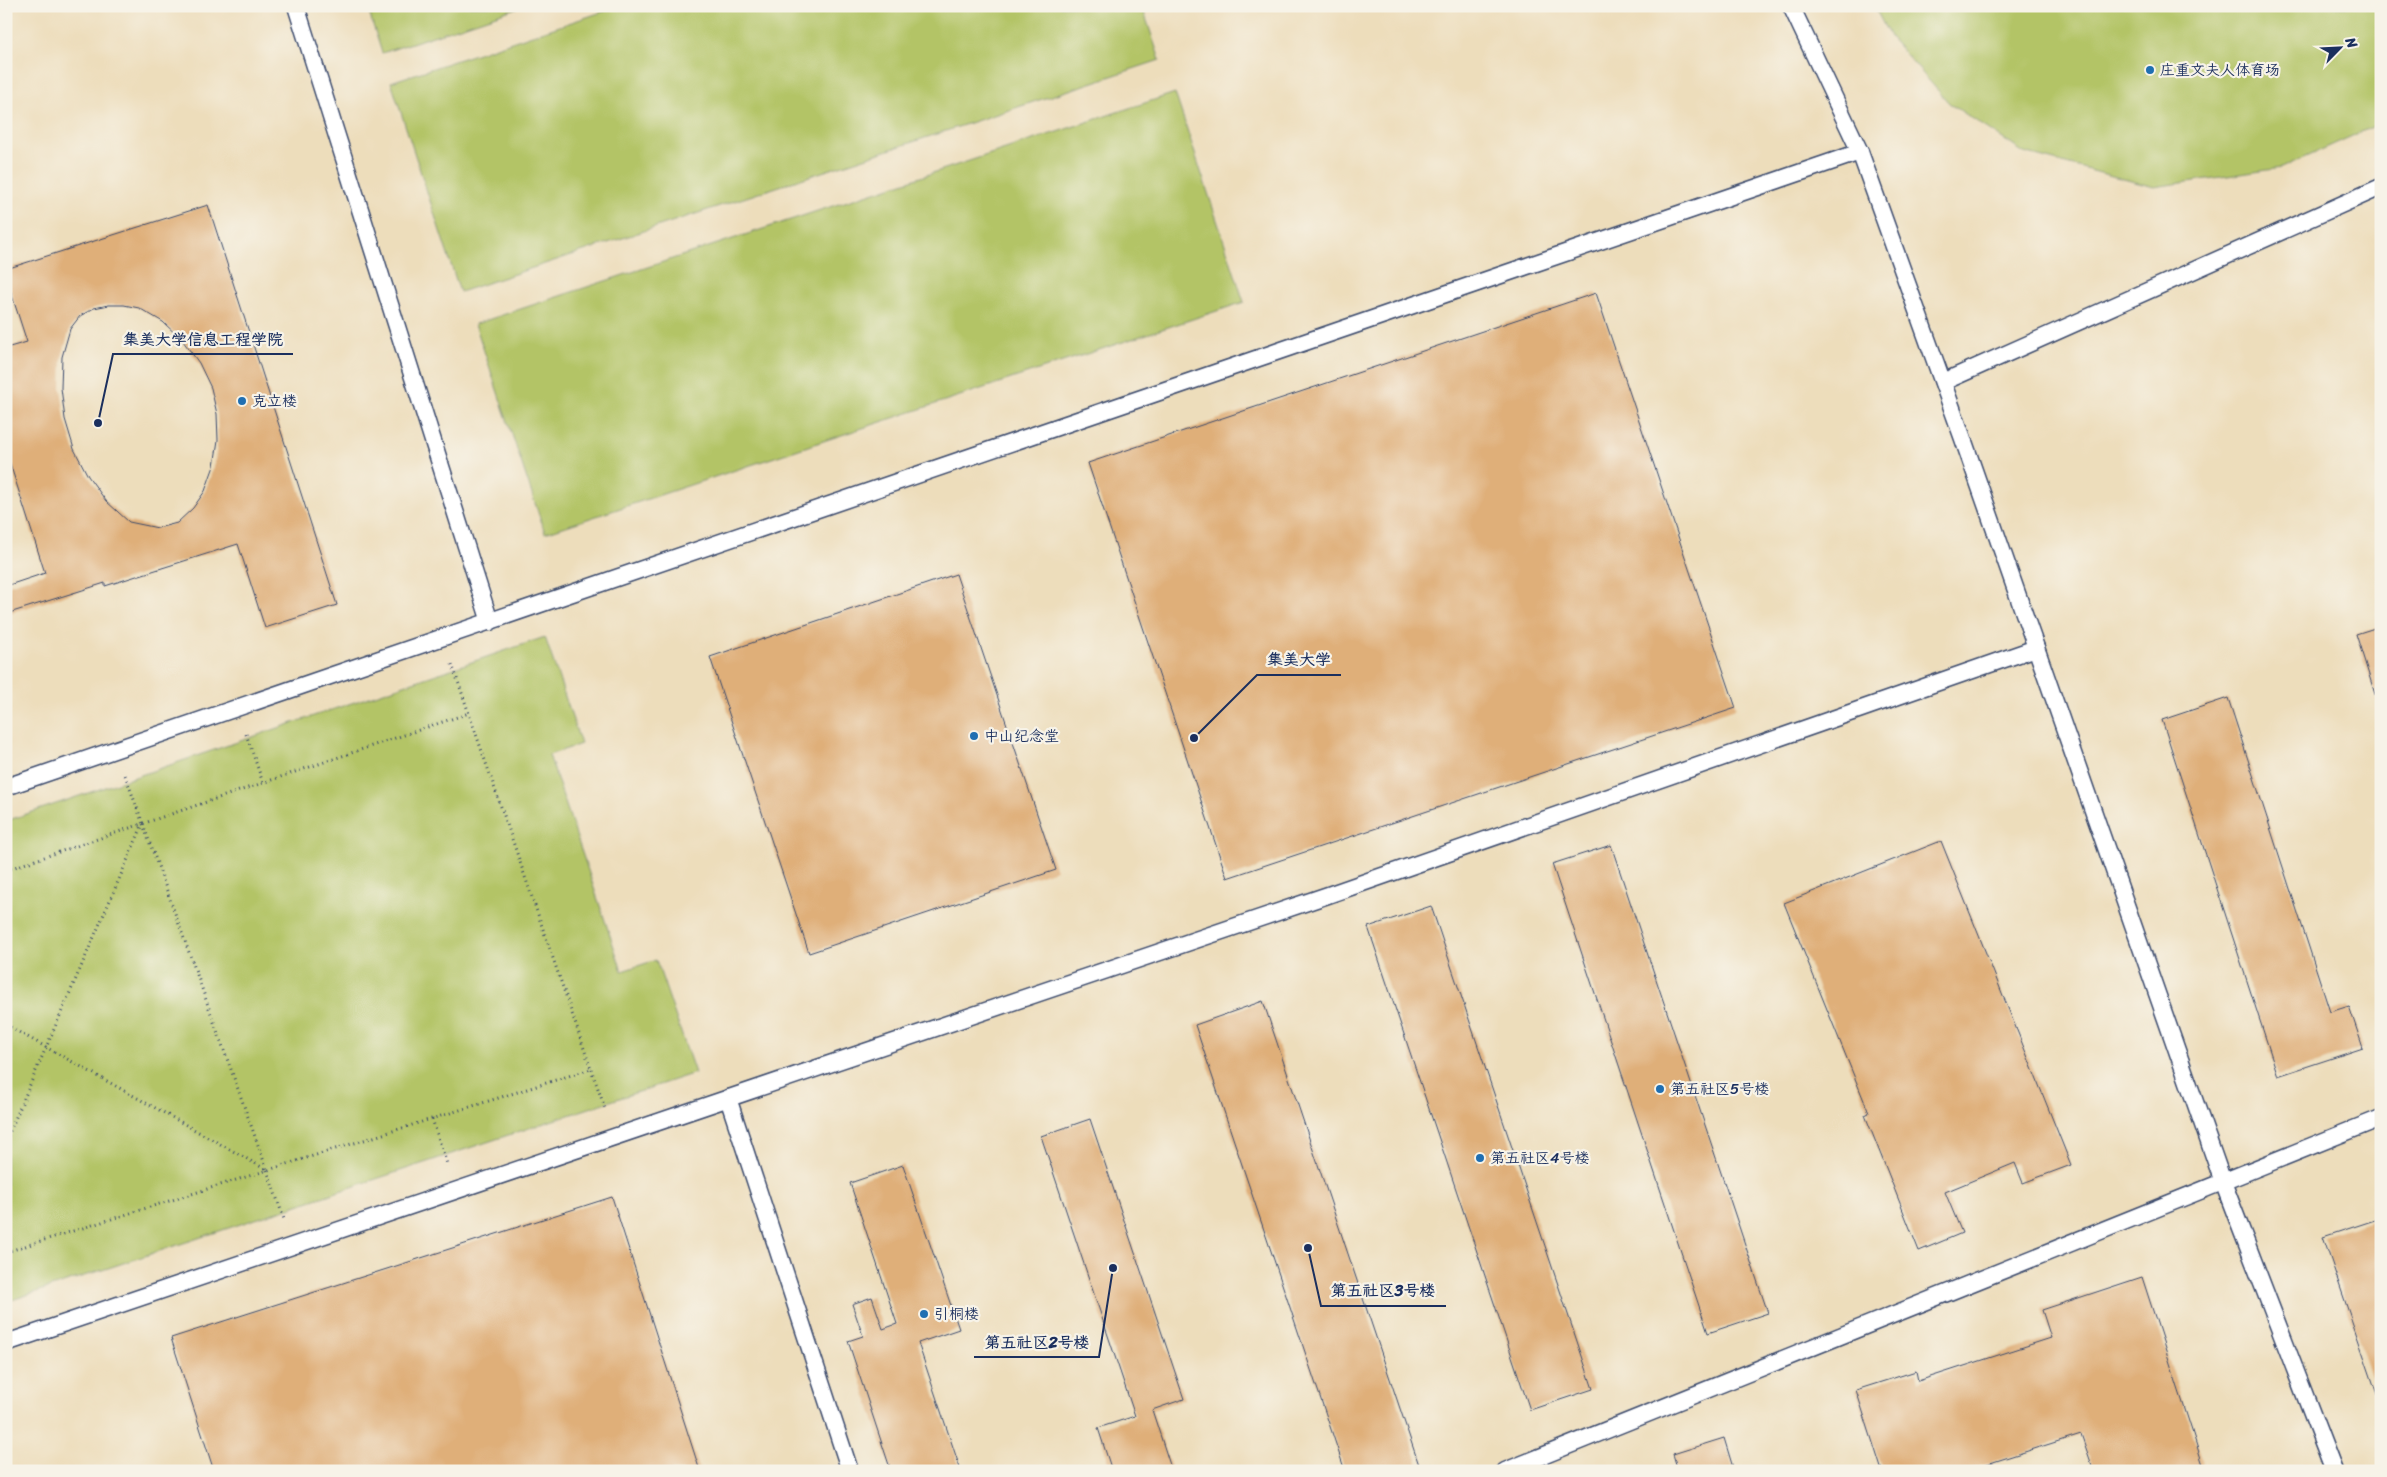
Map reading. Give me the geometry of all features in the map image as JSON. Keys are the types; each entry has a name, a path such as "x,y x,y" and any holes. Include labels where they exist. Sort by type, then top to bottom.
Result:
{"lane":[{"path":"296,6 490,622"},
{"path":"1791,6 1860,152 1943,382 2223,1182 2334,1471"},
{"path":"6,787 1860,152"},
{"path":"1943,382 2381,188"},
{"path":"6,1343 1328,895 2036,648"},
{"path":"728,1098 850,1471"},
{"path":"1504,1471 2381,1118"}],"path":[{"path":"443,638 614,1137"},
{"path":"237,708 263,783"},
{"path":"6,870 469,713"},
{"path":"116,750 293,1245"},
{"path":"6,1140 143,824"},
{"path":"6,1025 267,1170"},
{"path":"6,1252 591,1069"},
{"path":"432,1120 456,1190"}],"green space":[{"path":"367,6 523,6 382,53"},
{"path":"620,6 1142,6 1160,60 460,292 391,82"},
{"name":"庄重文夫人体育场","path":"1874,6 2381,6 2381,123 2281,168 2154,187 2024,153 1949,103 1890,37"},
{"path":"1175,93 1244,302 545,533 475,324"},
{"path":"545,637 581,744 549,755 622,971 656,960 695,1073 6,1302 6,821"}],"building":[{"name":"克立楼","path":"208,205 337,605 265,628 238,544 105,586 105,583 6,614 6,586 45,573 6,451 6,348 27,342 6,277 6,269","holes":["124,305 139,308 163,322 183,341 199,363 211,388 217,414 218,440 214,466 205,491 193,508 177,523 158,528 129,522 106,501 88,476 74,449 65,419 61,388 62,357 70,329 80,316 94,308"]},
{"path":"1596,293 1736,708 1227,878 1088,463"},
{"path":"956,574 1056,870 809,953 710,657"},
{"path":"2381,626 2381,710 2380,710 2356,634"},
{"path":"2228,698 2330,1012 2349,1006 2363,1048 2278,1076 2162,720"},
{"path":"1941,841 2071,1165 2023,1183 2015,1163 1945,1192 1962,1233 1919,1251 1865,1115 1869,1113 1784,903"},
{"name":"第五社区5号楼","path":"1611,845 1768,1313 1708,1333 1552,864"},
{"name":"第五社区4号楼","path":"1431,906 1593,1389 1530,1410 1368,927"},
{"path":"1263,1001 1421,1471 1345,1471 1195,1025"},
{"path":"1090,1119 1184,1399 1152,1410 1172,1471 1112,1471 1098,1428 1135,1416 1041,1136"},
{"name":"引桐楼","path":"903,1165 959,1329 918,1343 961,1471 891,1471 848,1341 863,1336 852,1304 872,1297 883,1329 897,1324 850,1183"},
{"path":"612,1197 700,1471 214,1471 171,1338"},
{"path":"2381,1218 2381,1402 2380,1403 2323,1237"},
{"path":"2142,1277 2205,1471 2094,1471 2081,1434 1965,1471 1882,1471 1856,1390 1916,1371 1918,1381 2051,1338 2042,1310"},
{"path":"1724,1438 1734,1471 1678,1471 1673,1454"}],"place":[{"name":"庄重文夫人体育场","path":"2150,70"},
{"name":"克立楼","path":"242,401"},
{"name":"集美大学信息工程学院","path":"98,423"},
{"name":"中山纪念堂","path":"974,736"},
{"name":"集美大学","path":"1194,738"},
{"name":"第五社区5号楼","path":"1660,1089"},
{"name":"第五社区4号楼","path":"1480,1158"},
{"name":"第五社区3号楼","path":"1308,1248"},
{"name":"第五社区2号楼","path":"1113,1268"},
{"name":"引桐楼","path":"924,1314"}]}
